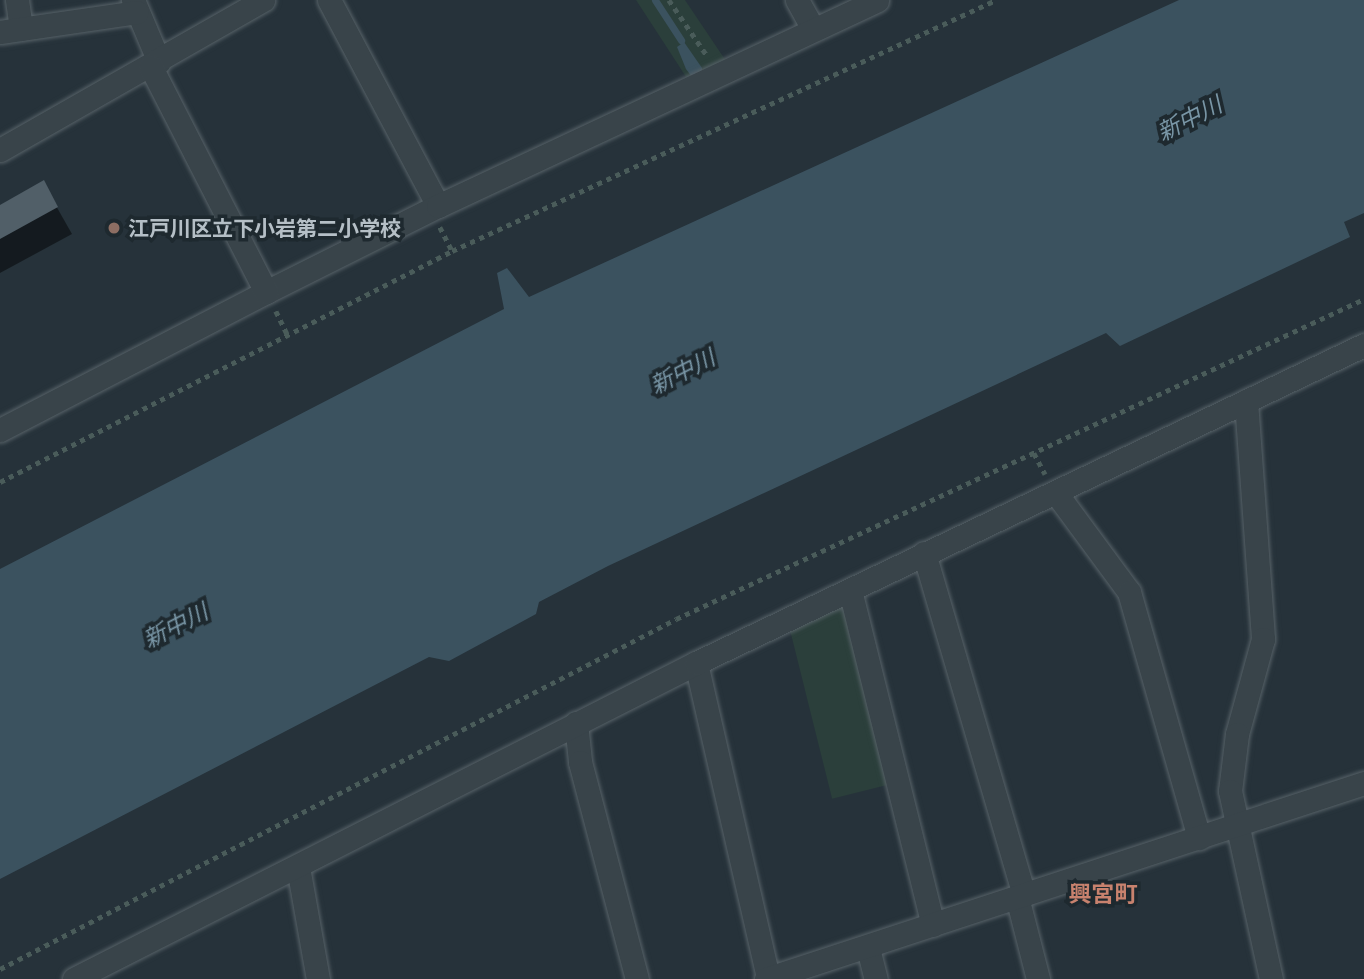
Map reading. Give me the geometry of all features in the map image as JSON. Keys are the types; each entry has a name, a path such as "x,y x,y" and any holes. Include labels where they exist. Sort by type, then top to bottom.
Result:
{"street":[{"path":"17,0 10,30 135,6 155,64 269,297"},
{"path":"0,150 263,0"},
{"path":"329,0 437,213"},
{"path":"797,0 813,30"},
{"path":"0,430 719,72 877,0"},
{"path":"74,979 696,663 1364,345"},
{"path":"1246,401 1263,639 1237,734 1230,791 1234,825 1271,979"},
{"path":"1056,493 1129,592 1199,838"},
{"path":"924,553 1020,896 1038,979"},
{"path":"850,590 933,925"},
{"path":"696,663 767,979 1364,783"},
{"path":"576,723 580,762 637,979"},
{"path":"298,867 318,979"},
{"path":"868,948 876,979"}],"path":[{"path":"668,0 719,72"},
{"path":"0,482 452,251 996,0"},
{"path":"437,213 452,251"},
{"path":"269,297 287,334"},
{"path":"0,969 676,619 1364,299"}],"green space":[{"path":"636,0 685,0 728,64 690,83"},
{"path":"848,598 894,783 832,799 786,613"}],"water":[{"name":"新中川","path":"1179,0 1364,0 1364,213 1344,222 1350,237 1120,346 1106,333 608,566 539,602 536,614 449,661 429,657 0,879 0,569 504,309 497,273 507,268 529,297"},
{"path":"684,42 702,68 702,75 692,77 686,69 677,47"}],"building":[{"path":"44,180 58,207 0,239 0,205"}],"waterway":[{"path":"655,0 681,40"}],"place":[{"name":"江戸川区立下小岩第二小学校","path":"114,228"}],"district":[{"name":"興宮町","path":"1103,893"}]}
